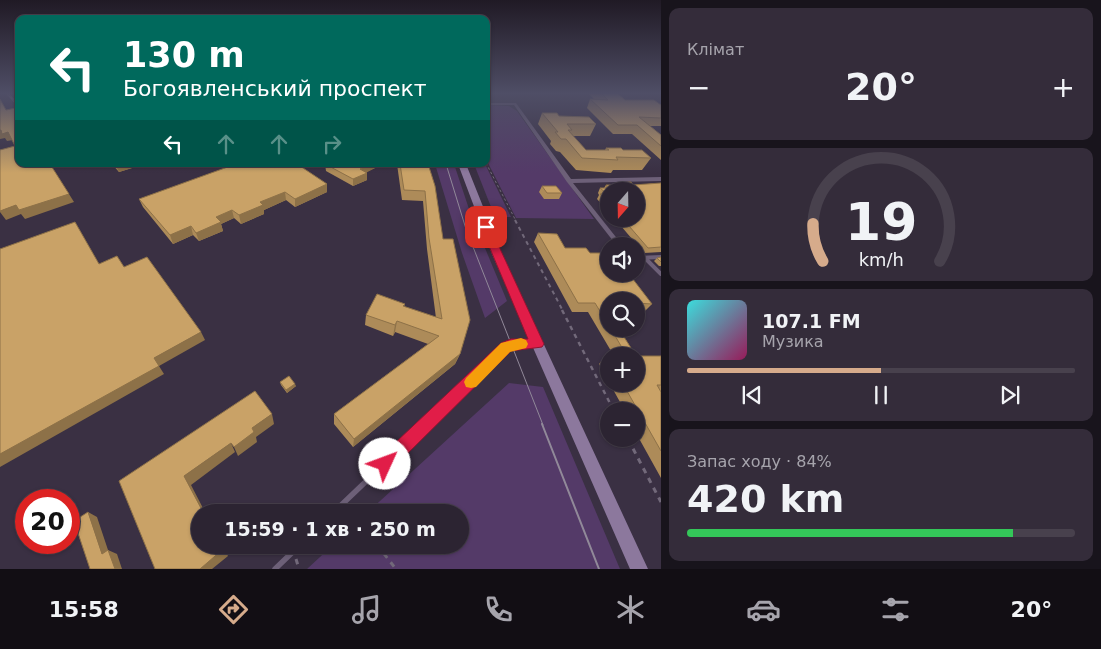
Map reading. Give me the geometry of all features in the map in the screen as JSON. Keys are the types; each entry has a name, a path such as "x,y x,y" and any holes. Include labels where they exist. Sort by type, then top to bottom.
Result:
{"main road":[{"path":"463,167 497,254 639,569"}],"street":[{"path":"525,120 569,181 613,237"},
{"path":"569,181 661,179"},
{"path":"645,258 661,257"}],"lane":[{"path":"645,258 661,274"},
{"path":"342,504 506,347 511,345 537,344"},
{"path":"275,569 291,554"}],"path":[{"path":"488,167 609,402"},
{"path":"632,447 661,502"},
{"path":"384,554 396,569"}],"shaded area":[{"path":"490,120 523,120 594,219 516,218 490,167"},
{"path":"436,167 455,167 470,212 507,301 485,318 462,253"},
{"path":"475,167 486,167 511,217 495,217"},
{"path":"509,383 543,387 620,569 307,569 323,554 469,554 469,504 377,504"}],"building":[{"path":"0,120 15,120 15,146 8,132 2,134"},
{"path":"548,120 592,120 596,124 567,124 572,130 568,130 586,150 621,148 623,150 642,150 651,158 616,157 618,160 582,158 566,139 561,139 555,132 558,132"},
{"path":"612,120 642,120 661,135 661,146 637,125 618,125"},
{"path":"15,146 15,167 52,167 69,194 19,210 16,205 0,211 0,150"},
{"path":"228,167 302,167 327,184 295,199 285,192 260,202 263,205 239,215 232,210 216,217 221,222 196,233 191,226 170,235 139,199"},
{"path":"331,167 364,167 360,169 367,173 353,179"},
{"path":"400,167 429,167 435,186 443,239 453,239 470,320 460,354 354,439 334,414 439,336 397,321 395,325 366,315 377,294 405,304 403,306 442,319 429,238 425,191 404,190"},
{"path":"661,183 661,247 648,248 645,245 645,237 639,237 631,228 645,228 645,184"},
{"path":"542,186 556,186 562,193 547,193"},
{"path":"75,222 99,264 117,256 124,267 147,257 201,332 154,358 159,366 0,454 0,249"},
{"path":"538,233 557,234 565,248 586,248 590,253 600,253 600,282 635,282 643,292 600,292 600,311 595,303 578,303"},
{"path":"645,295 652,304 645,304"},
{"path":"616,337 624,337 630,347 622,347"},
{"path":"645,356 661,356 661,385 657,385 661,392 661,451 645,423 645,402 633,402 628,392 645,392"},
{"path":"289,376 295,384 286,390 280,382"},
{"path":"255,391 272,414 252,428 254,432 234,447 231,443 184,476 199,504 191,504 191,554 217,554 200,569 155,569 119,481"},
{"path":"88,512 102,554 108,550 115,569 90,569 80,539 80,517"}],"tram line":[{"path":"447,167 466,229 543,425"},
{"path":"542,424 599,569"}],"slow traffic":[{"path":"471,382 506,347 521,344"}],"route":[{"path":"385,464 506,347 511,345 537,344 486,227"}]}
